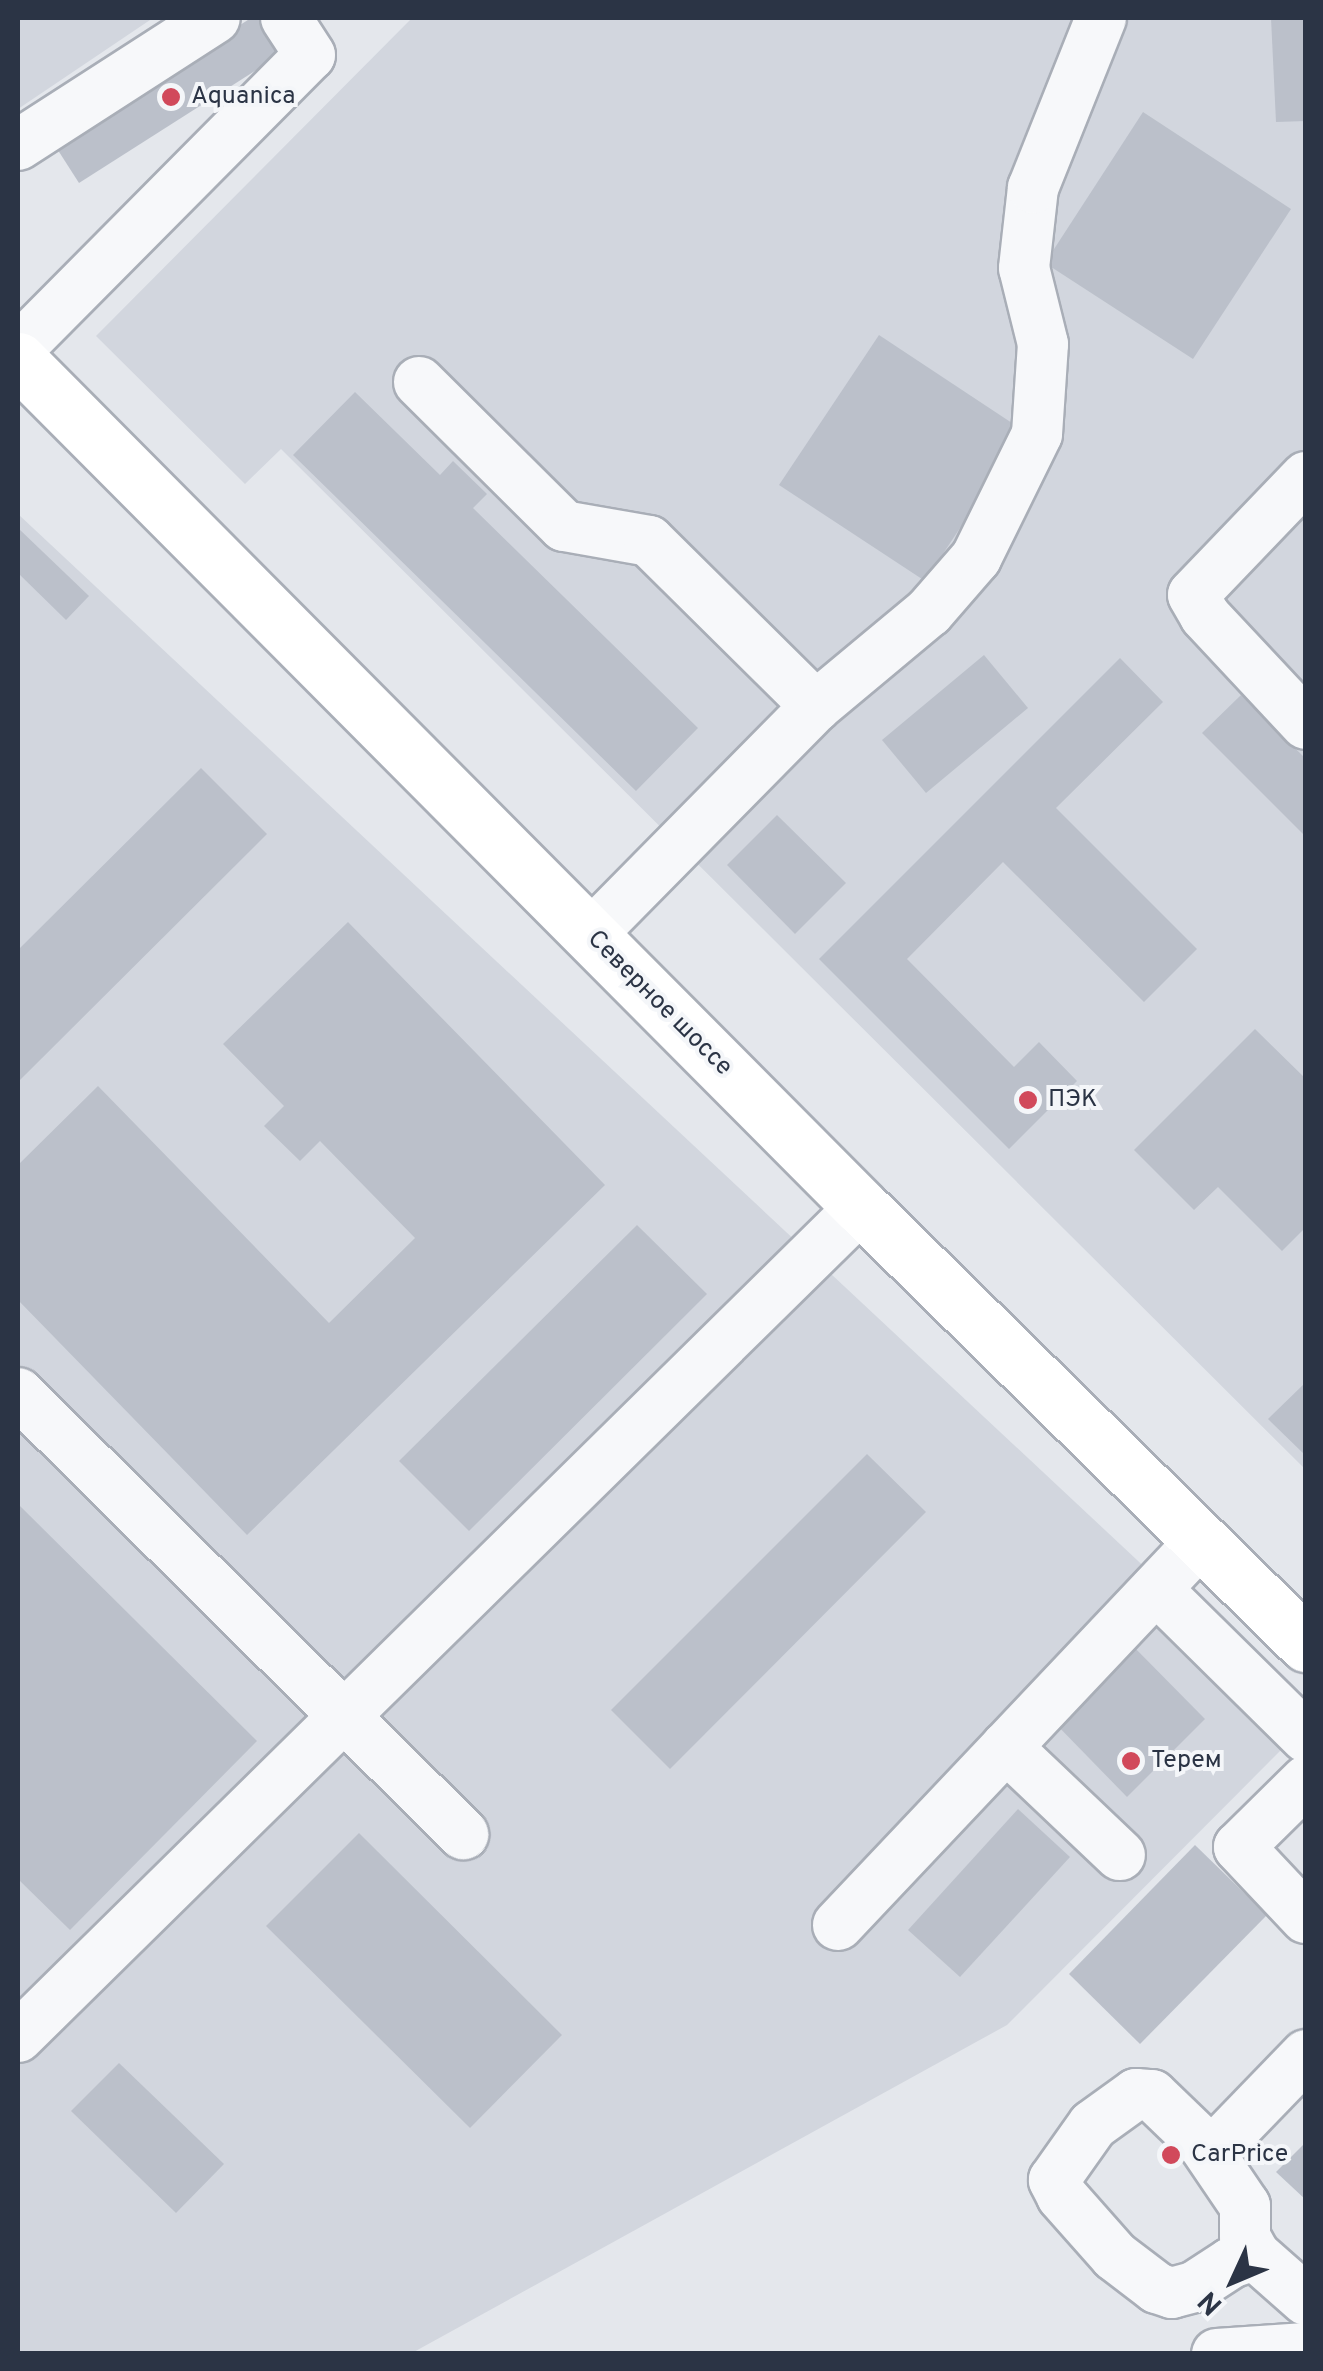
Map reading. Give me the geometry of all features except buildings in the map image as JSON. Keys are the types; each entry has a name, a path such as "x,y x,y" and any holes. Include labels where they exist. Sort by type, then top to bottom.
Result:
{"main road":[{"name":"Северное шоссе","path":"18,360 861,1207 1306,1644"}],"lane":[{"path":"18,144 215,18"},
{"path":"18,349 310,54 286,18"},
{"path":"590,935 816,706 928,612 976,558 1037,434 1043,344 1024,268 1033,188 1101,18"},
{"path":"419,382 564,526 649,541 816,706"},
{"path":"1295,509 1193,594 1205,616 1306,724"},
{"path":"18,2037 342,1713 861,1207"},
{"path":"18,1393 463,1834"},
{"path":"838,1925 1202,1541"},
{"path":"1156,1588 1306,1737"},
{"path":"1006,1748 1120,1855"},
{"path":"1306,1781 1239,1847 1306,1918"},
{"path":"1225,2138 1306,2056"},
{"path":"1254,2255 1306,2300"},
{"path":"1217,2354 1306,2348"}],"shaded area":[{"path":"18,18 153,18 18,109"},
{"path":"412,18 1305,18 1305,1469 281,449 245,484 96,336"},
{"path":"18,514 1305,1717 1305,1726 1007,2025 412,2353 18,2353"}],"place":[{"name":"Aquanica","path":"171,97"},
{"name":"ПЭК","path":"1028,1100"},
{"name":"Терем","path":"1131,1761"},
{"name":"CarPrice","path":"1171,2155"}]}
